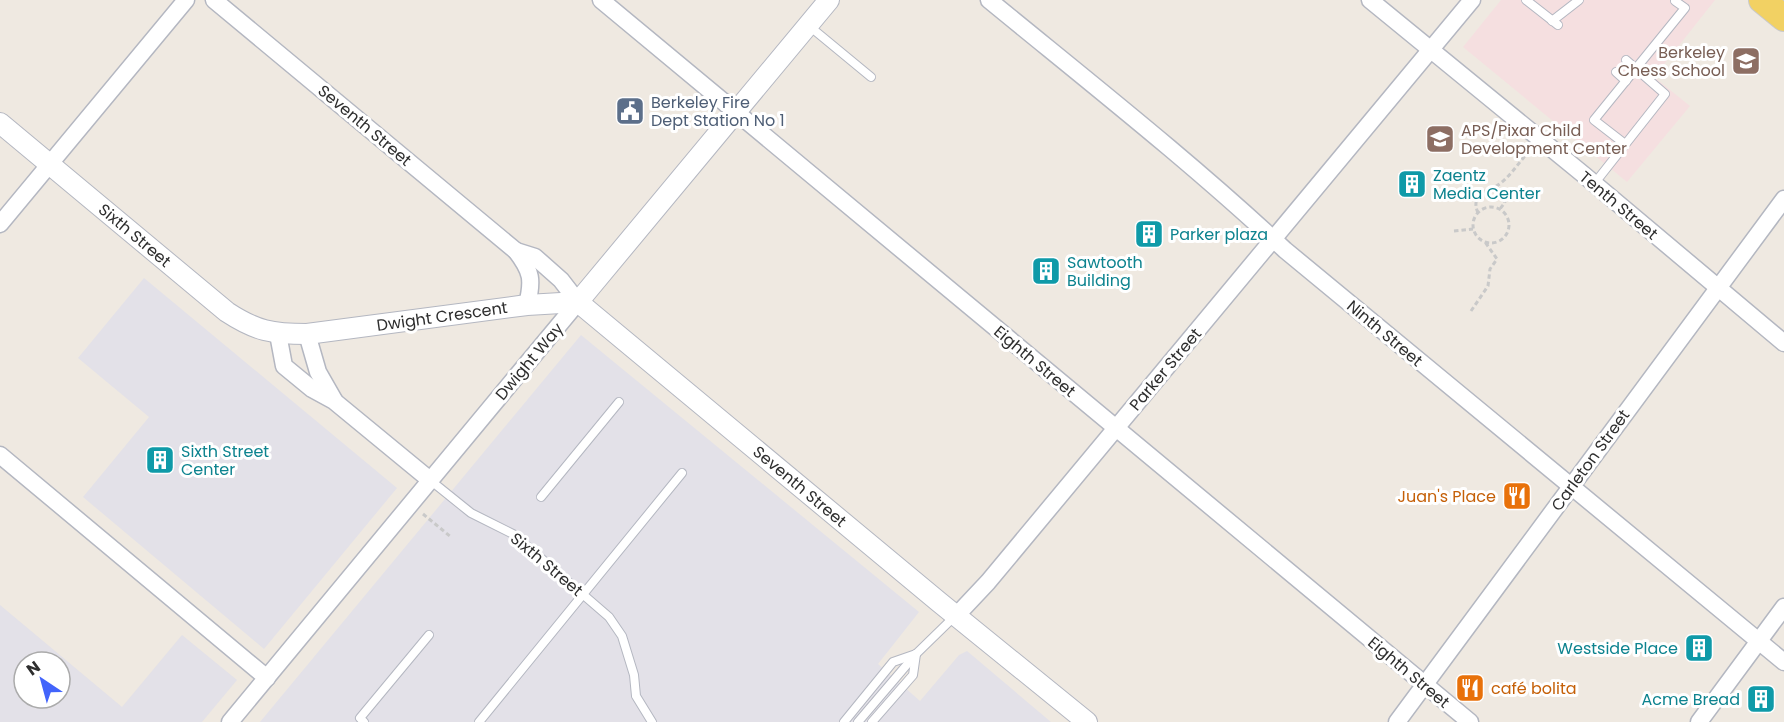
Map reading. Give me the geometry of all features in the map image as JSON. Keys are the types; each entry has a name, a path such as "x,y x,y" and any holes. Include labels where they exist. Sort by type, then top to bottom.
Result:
{"street":[{"path":"0,224 186,0"},
{"name":"Seventh Street","path":"214,0 516,251 527,266 532,283 527,305"},
{"name":"Eighth Street","path":"601,0 1470,722"},
{"name":"Dwight Way","path":"230,722 829,0"},
{"name":"Ninth Street","path":"989,0 1784,662"},
{"name":"Tenth Street","path":"1370,0 1540,138 1784,343"},
{"name":"Parker Street","path":"956,616 988,582 1472,0"},
{"name":"Sixth Street","path":"0,123 227,312 252,326 278,334 307,334 318,372 334,401"},
{"name":"Carleton Street","path":"1397,722 1784,199"},
{"name":"Seventh Street","path":"516,251 535,257 561,280 578,302 1087,722"},
{"name":"Dwight Crescent","path":"307,334 527,305 578,302"},
{"name":"Sixth Street","path":"278,334 285,366 304,383 334,401 429,480"},
{"path":"0,455 267,678"},
{"path":"1699,722 1784,607"}],"lane":[{"path":"1526,0 1532,9 1555,23 1579,0"},
{"path":"1624,144 1594,120 1685,8 1675,1"},
{"path":"808,25 871,77"},
{"path":"1594,184 1665,94 1626,60"},
{"path":"1616,72 1626,81"},
{"path":"541,497 619,402"},
{"path":"479,722 682,473"},
{"name":"Sixth Street","path":"429,480 471,513 513,534 609,617 622,636 634,675 636,696 652,722"},
{"name":"Parker Street","path":"844,722 893,662 916,654 956,616"},
{"path":"364,722 360,718 429,635"},
{"path":"858,722 916,654"},
{"path":"872,722 913,675 916,654"}],"path":[{"path":"1478,213 1477,198 1481,193 1507,178 1540,138"},
{"path":"1491,189 1505,202 1500,209"},
{"path":"1471,311 1488,286 1490,269 1497,259 1485,242 1476,235 1473,222 1478,213 1488,207 1500,209 1509,223 1507,234 1497,242 1485,242"},
{"path":"1454,231 1473,229"},
{"path":"410,504 451,537"}],"shaded area":[{"path":"1501,0 1715,0 1654,77 1690,106 1627,182 1463,47"},
{"path":"144,278 397,488 264,649 83,497 149,417 78,358"},
{"path":"581,335 919,612 878,664 920,701 959,655 967,651 1051,722 260,722"},
{"path":"0,605 54,650 12,650 12,710 72,710 72,665 122,707 182,635 237,680 202,722 0,722"}],"place":[{"name":"Berkeley Chess School","path":"1746,61"},
{"name":"Berkeley Fire Dept Station No 1","path":"630,111"},
{"name":"APS/Pixar Child Development Center","path":"1440,139"},
{"name":"Zaentz Media Center","path":"1412,184"},
{"name":"Parker plaza","path":"1149,234"},
{"name":"Sawtooth Building","path":"1046,271"},
{"name":"Sixth Street Center","path":"160,460"},
{"name":"Juan's Place","path":"1517,496"},
{"name":"Westside Place","path":"1699,648"},
{"name":"café bolita","path":"1470,688"},
{"name":"Acme Bread","path":"1761,699"}]}
